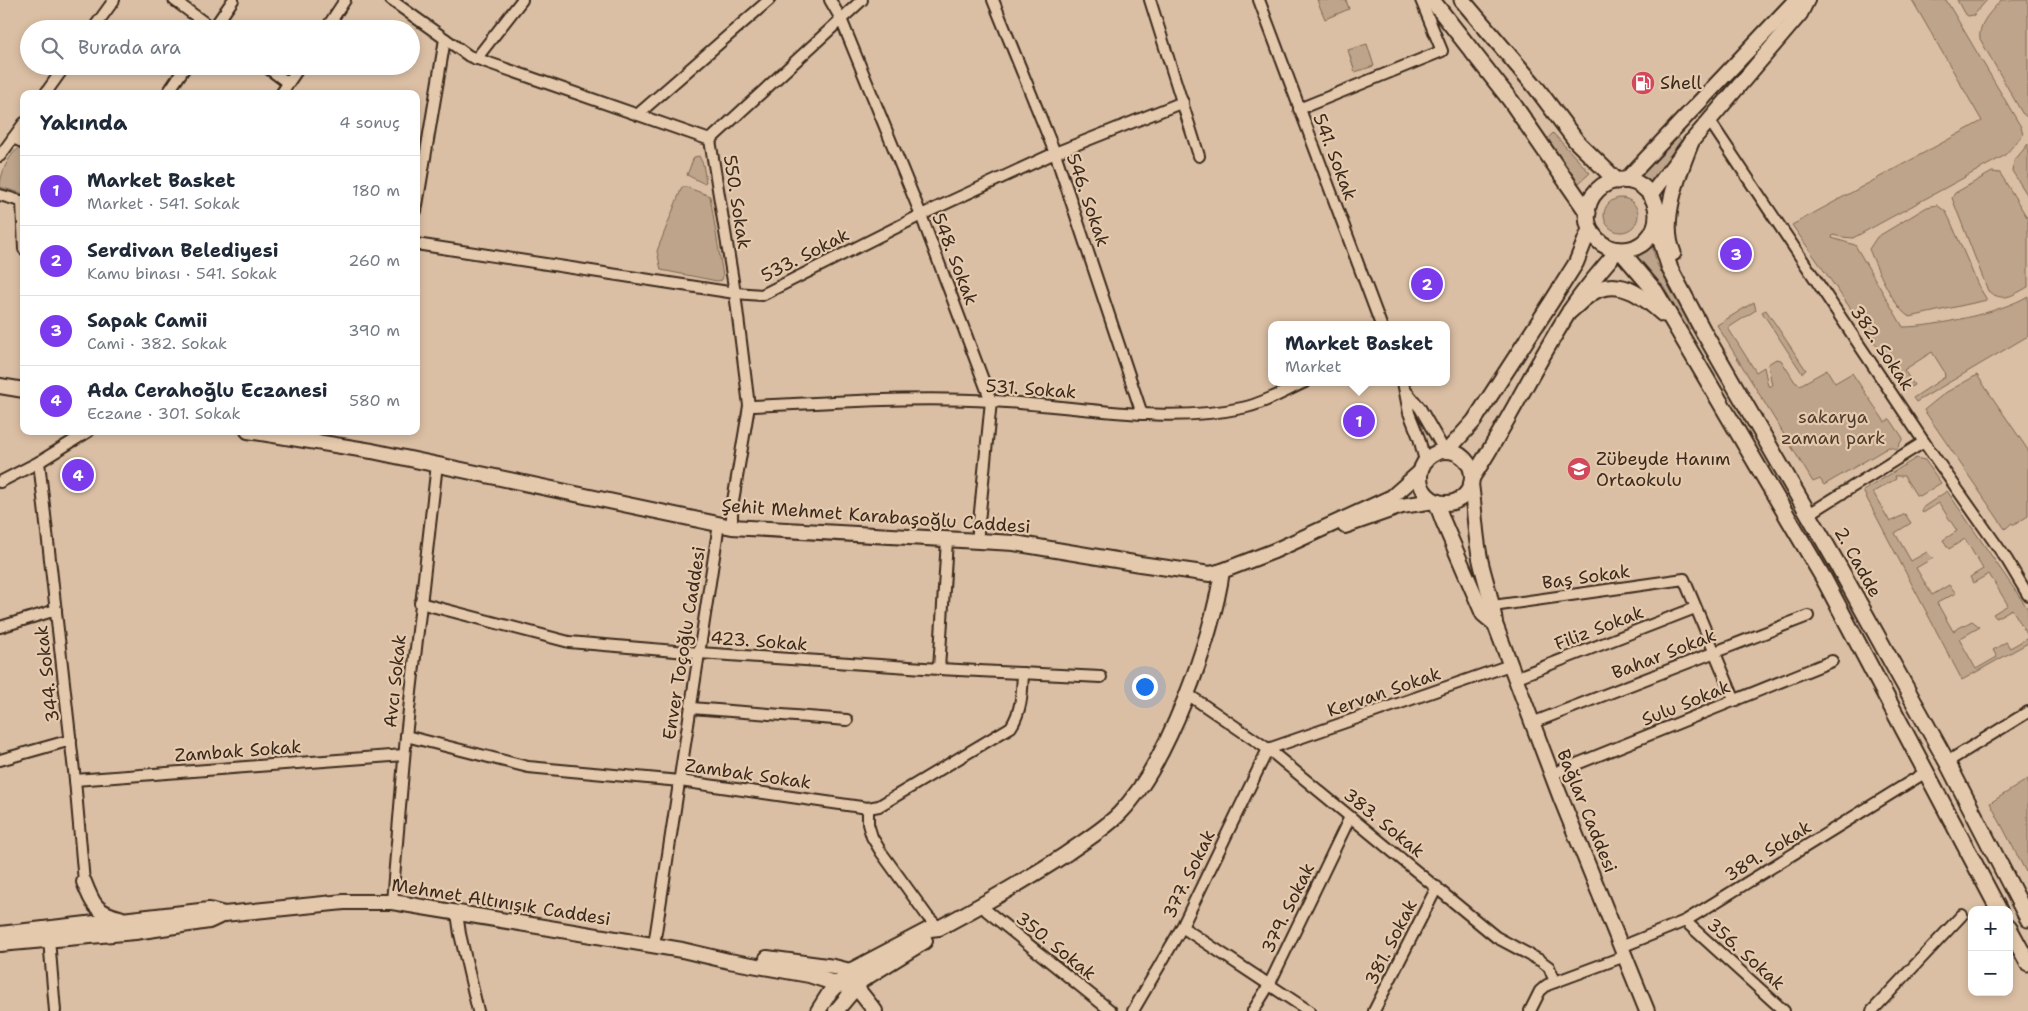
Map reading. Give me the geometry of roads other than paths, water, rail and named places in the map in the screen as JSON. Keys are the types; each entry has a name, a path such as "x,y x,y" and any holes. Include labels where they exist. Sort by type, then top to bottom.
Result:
{"main road":[{"path":"1432,0 1511,102 1588,213"},
{"path":"1462,0 1535,86 1577,142 1621,181 1639,185 1651,195 1657,210 1656,225 1653,232 1642,244 1628,250 1619,250 1605,246 1590,228 1589,206 1597,192 1602,187 1621,181 1798,0"},
{"path":"1651,195 1709,120 1800,14 1807,0"},
{"path":"1691,142 1672,195 1669,217 1670,242 1703,331"},
{"name":"2. Cadde","path":"1656,225 1670,269 1703,331 1809,514 1947,762 2028,919"},
{"path":"1495,624 1483,614 1435,501 1422,489 1419,481 1422,467 1430,455 1446,450 1474,421 1576,263 1590,228"},
{"path":"1435,501 1447,503 1460,499 1464,495 1570,311 1594,277 1619,250"},
{"path":"1619,250 1655,292 1824,579 1997,906"},
{"path":"1570,311 1590,294 1600,289 1619,288 1632,290 1649,301 1673,323"},
{"path":"0,386 20,389"},
{"name":"Şehit Mehmet Karabaşoğlu Caddesi","path":"273,435 372,451 725,525 1036,546 1175,570 1210,574 1320,532 1355,513 1392,497 1422,467"},
{"path":"1446,450 1465,458 1472,471 1480,555 1493,606 1495,624"},
{"name":"Şehit Mehmet Karabaşoğlu Caddesi","path":"1320,532 1355,523 1402,506 1435,501"},
{"path":"818,1011 830,992 850,971 930,929 939,928 982,905 1093,836 1120,813 1140,788 1159,756 1186,693 1201,654 1216,602 1222,571"},
{"name":"Bağlar Caddesi","path":"1495,624 1552,774 1647,1011"},
{"path":"84,882 96,907 103,913 121,918 153,916"},
{"path":"84,882 89,930"},
{"name":"Mehmet Altınışık Caddesi","path":"0,944 48,939 153,916 209,910 224,914 344,902 392,902 682,950 729,961 809,975 837,984 856,987"},
{"name":"Mehmet Altınışık Caddesi","path":"0,934 89,930 134,932 209,922 224,914"},
{"path":"836,1011 856,987 874,972 934,936 939,928"},
{"path":"2013,935 2028,963"},
{"name":"Mehmet Altınışık Caddesi","path":"682,950 742,955 834,967 850,971"},
{"path":"850,971 856,987 875,1011"}],"street":[{"path":"100,20 114,0"},
{"path":"174,0 201,20"},
{"path":"219,20 233,0"},
{"path":"332,20 345,0"},
{"name":"550. Sokak","path":"391,0 418,20"},
{"path":"476,59 522,0"},
{"path":"637,115 770,0"},
{"name":"548. Sokak","path":"830,0 841,19 921,216 991,401 977,542"},
{"path":"710,140 862,0"},
{"name":"546. Sokak","path":"993,0 1055,153 1142,414"},
{"path":"1150,0 1199,156"},
{"name":"541. Sokak","path":"1259,0 1380,321"},
{"path":"1300,109 1442,51 1420,0"},
{"name":"550. Sokak","path":"420,21 476,59 710,140 735,293 749,406 732,507 725,525"},
{"path":"420,186 444,39"},
{"path":"48,90 59,75"},
{"path":"170,90 180,75"},
{"path":"277,75 288,83"},
{"path":"284,90 294,75"},
{"name":"533. Sokak","path":"420,245 735,293 762,295 921,216 1055,153 1182,102"},
{"name":"382. Sokak","path":"1709,120 1924,442 2007,560 2028,594"},
{"path":"0,156 20,128"},
{"path":"13,138 20,142"},
{"path":"0,194 20,200"},
{"name":"531. Sokak","path":"749,406 925,400 991,401 1142,414 1208,414 1244,408 1296,386"},
{"path":"1404,386 1446,450"},
{"path":"1404,386 1409,413 1419,438 1422,467"},
{"path":"0,482 39,462 83,435"},
{"path":"1809,514 1924,442"},
{"name":"344. Sokak","path":"39,462 71,740 84,882"},
{"name":"Avcı Sokak","path":"392,902 404,755 437,464"},
{"name":"Enver Toçoğlu Caddesi","path":"654,945 700,653 725,525"},
{"path":"939,669 947,540"},
{"name":"Baş Sokak","path":"1493,606 1684,579 1695,608"},
{"name":"423. Sokak","path":"420,603 569,642 700,653 1101,678"},
{"path":"1695,608 1735,701"},
{"name":"Filiz Sokak","path":"1513,672 1695,608"},
{"path":"0,627 56,610"},
{"name":"Bahar Sokak","path":"1532,723 1808,616"},
{"name":"Sulu Sokak","path":"1552,774 1832,661"},
{"name":"Kervan Sokak","path":"1268,749 1513,672"},
{"name":"Zambak Sokak","path":"406,736 528,767 680,781 868,808 879,806 1011,727 1016,719 1022,699 1023,673"},
{"name":"383. Sokak","path":"1186,693 1268,749 1496,937 1541,961 1549,968 1555,982"},
{"path":"691,708 847,720"},
{"path":"1947,762 2028,712"},
{"path":"0,760 71,740"},
{"name":"377. Sokak","path":"1134,1011 1182,927 1268,749"},
{"name":"Zambak Sokak","path":"75,780 404,755"},
{"name":"389. Sokak","path":"1530,1011 1540,991 1547,985 1685,921 1926,772"},
{"path":"868,808 870,830 881,852 928,917 939,928"},
{"name":"379. Sokak","path":"1253,1011 1269,985 1350,817"},
{"name":"381. Sokak","path":"1374,1011 1436,887"},
{"name":"350. Sokak","path":"982,905 1111,1011"},
{"path":"457,914 478,1011"},
{"path":"1872,1011 1962,915"},
{"name":"356. Sokak","path":"1685,921 1784,1011"},
{"path":"1182,927 1309,1011"},
{"path":"48,939 55,1011"}],"place":[{"name":"Shell","path":"1643,83"},
{"name":"Sapak Camii","path":"1736,254"},
{"name":"Serdivan Belediyesi","path":"1427,284"},
{"name":"Market Basket","path":"1359,421"},
{"name":"Zübeyde Hanım Ortaokulu","path":"1579,469"},
{"name":"Ada Cerahoğlu Eczanesi","path":"78,475"}],"park label":[{"name":"sakarya zaman park","path":"1833,427"}]}
